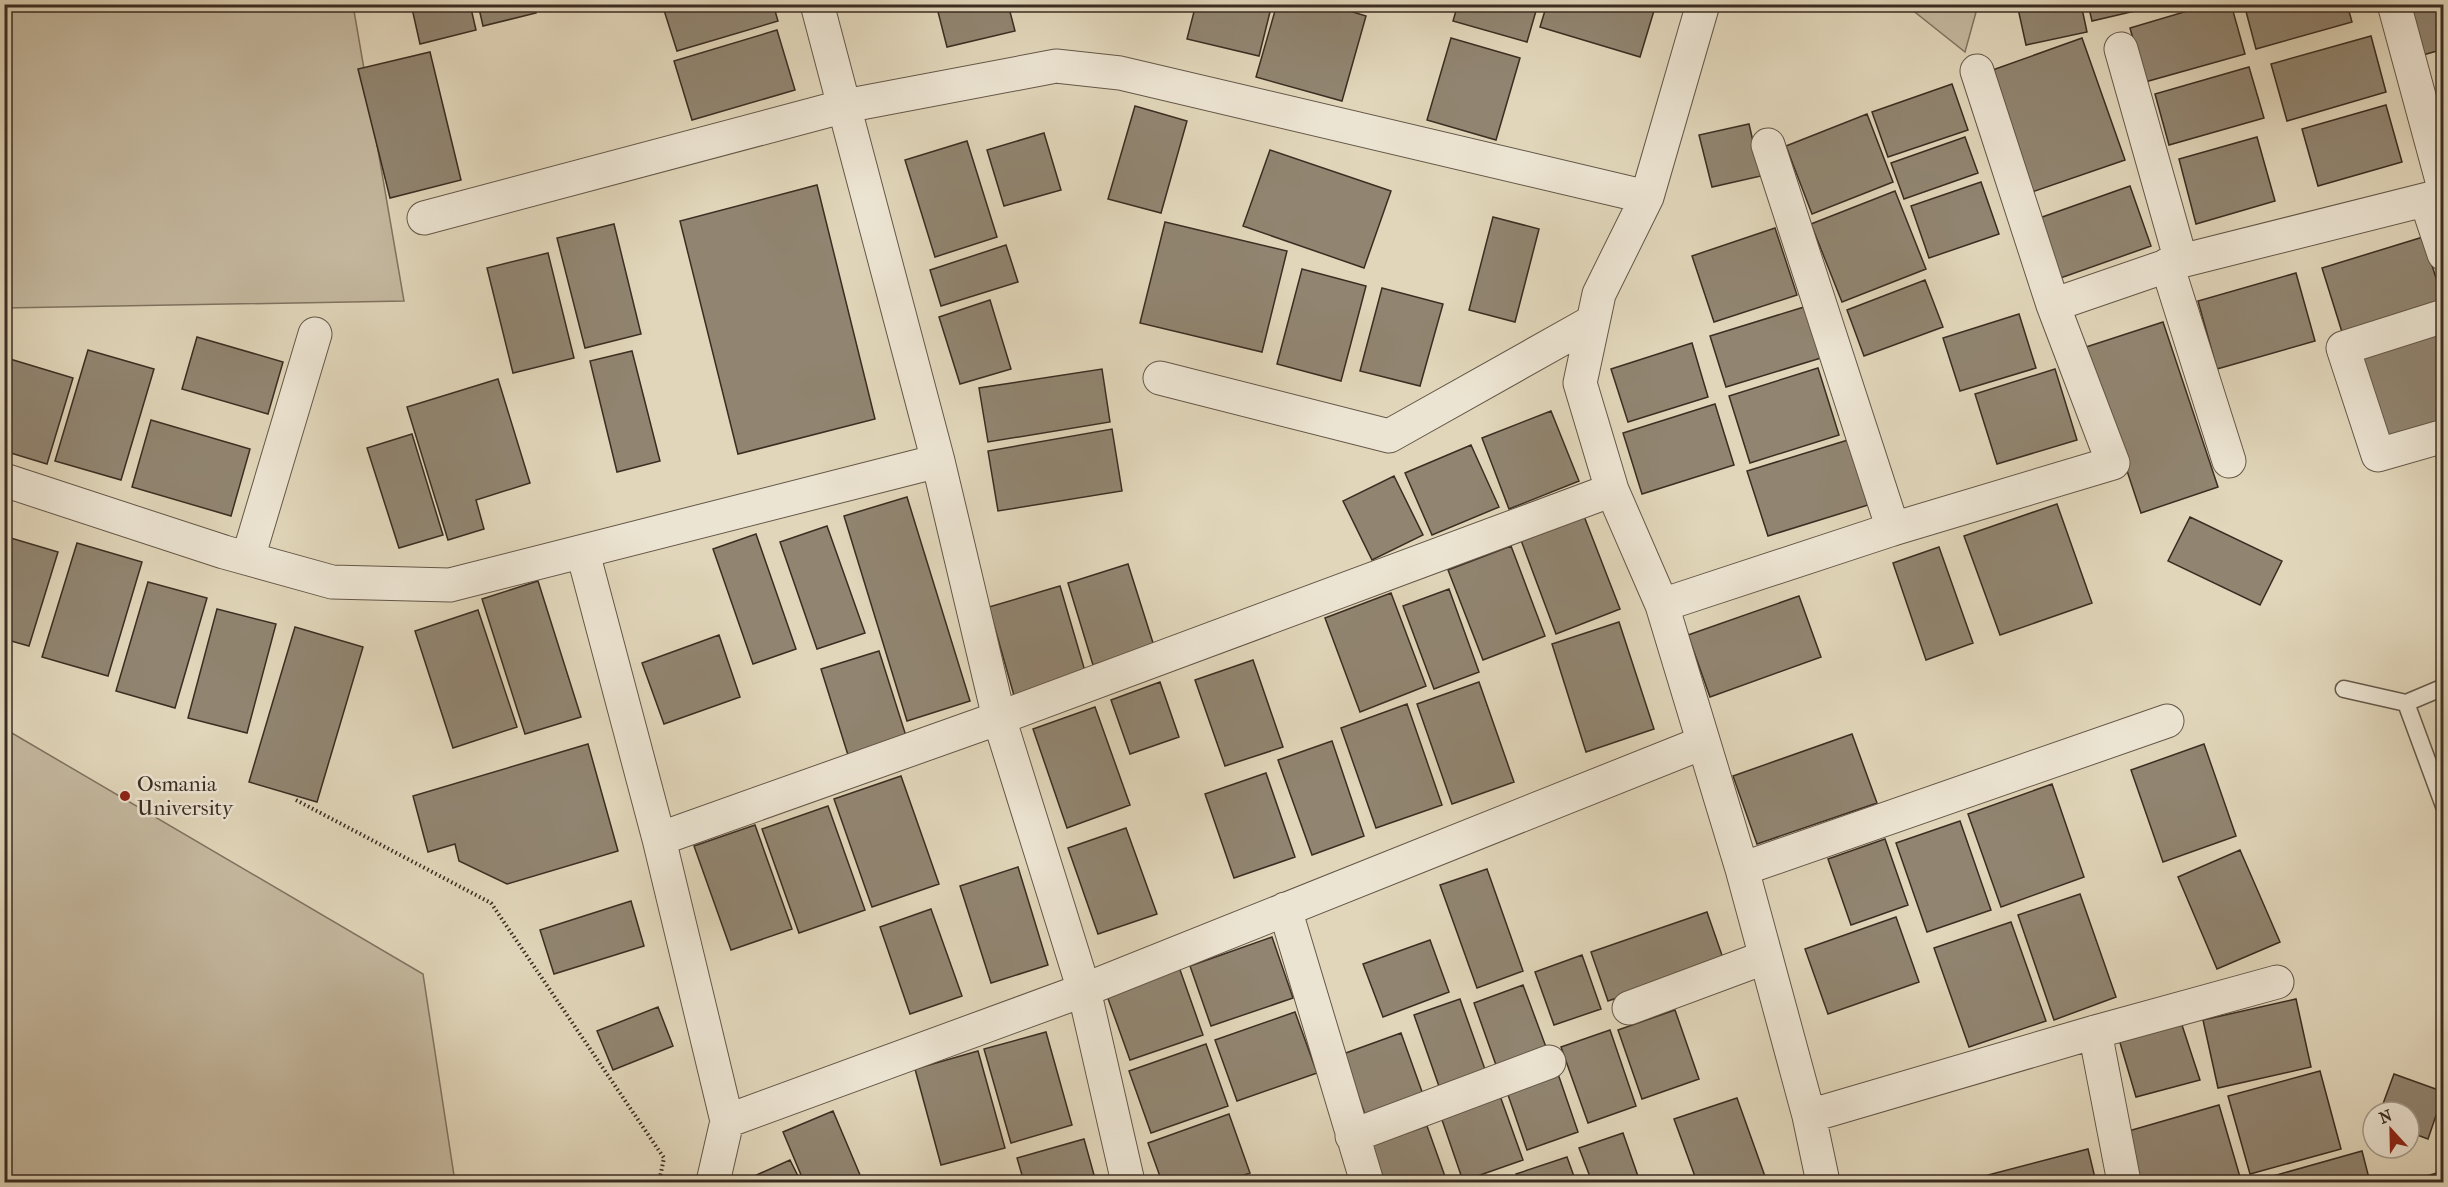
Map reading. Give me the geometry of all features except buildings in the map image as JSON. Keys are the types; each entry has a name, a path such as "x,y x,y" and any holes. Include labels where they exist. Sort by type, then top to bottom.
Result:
{"street":[{"path":"817,4 938,462 999,718 1084,990 1128,1182"},
{"path":"1703,4 1647,197 1599,294 1580,384 1612,490 1662,605 1742,869 1809,1116 1823,1182"},
{"path":"2394,4 2438,195 2444,254"},
{"path":"2121,49 2174,263 2229,460"},
{"path":"424,218 845,106 1056,66 1109,72 1647,197"},
{"path":"1662,605 1893,529 2113,462 2053,305 1977,71"},
{"path":"1768,145 1893,529"},
{"path":"2053,305 2174,263 2438,195"},
{"path":"2444,316 2343,348 2379,455 2444,436"},
{"path":"1160,378 1389,436 1592,322"},
{"path":"248,558 315,334"},
{"path":"4,480 248,558 333,582 450,585 938,462"},
{"path":"659,839 999,718 1612,490"},
{"path":"583,553 659,839 727,1121 713,1182"},
{"path":"1742,869 2167,721"},
{"path":"727,1121 1084,990 1702,743"},
{"path":"1285,909 1367,1182"},
{"path":"1629,1008 1766,957"},
{"path":"1809,1116 2095,1032 2277,982"},
{"path":"2095,1032 2124,1182"},
{"path":"1352,1136 1550,1062"}],"lane":[{"path":"2344,689 2406,704 2444,687"},
{"path":"2406,704 2444,806"}],"path":[{"path":"296,800 491,903 664,1158 659,1182"}],"shaded area":[{"path":"4,5 353,5 404,301 5,308"},
{"path":"1906,5 1978,5 1965,52"},
{"name":"Osmania University","path":"5,729 423,974 455,1182 5,1182"}],"place":[{"name":"Osmania University","path":"125,796"}]}
